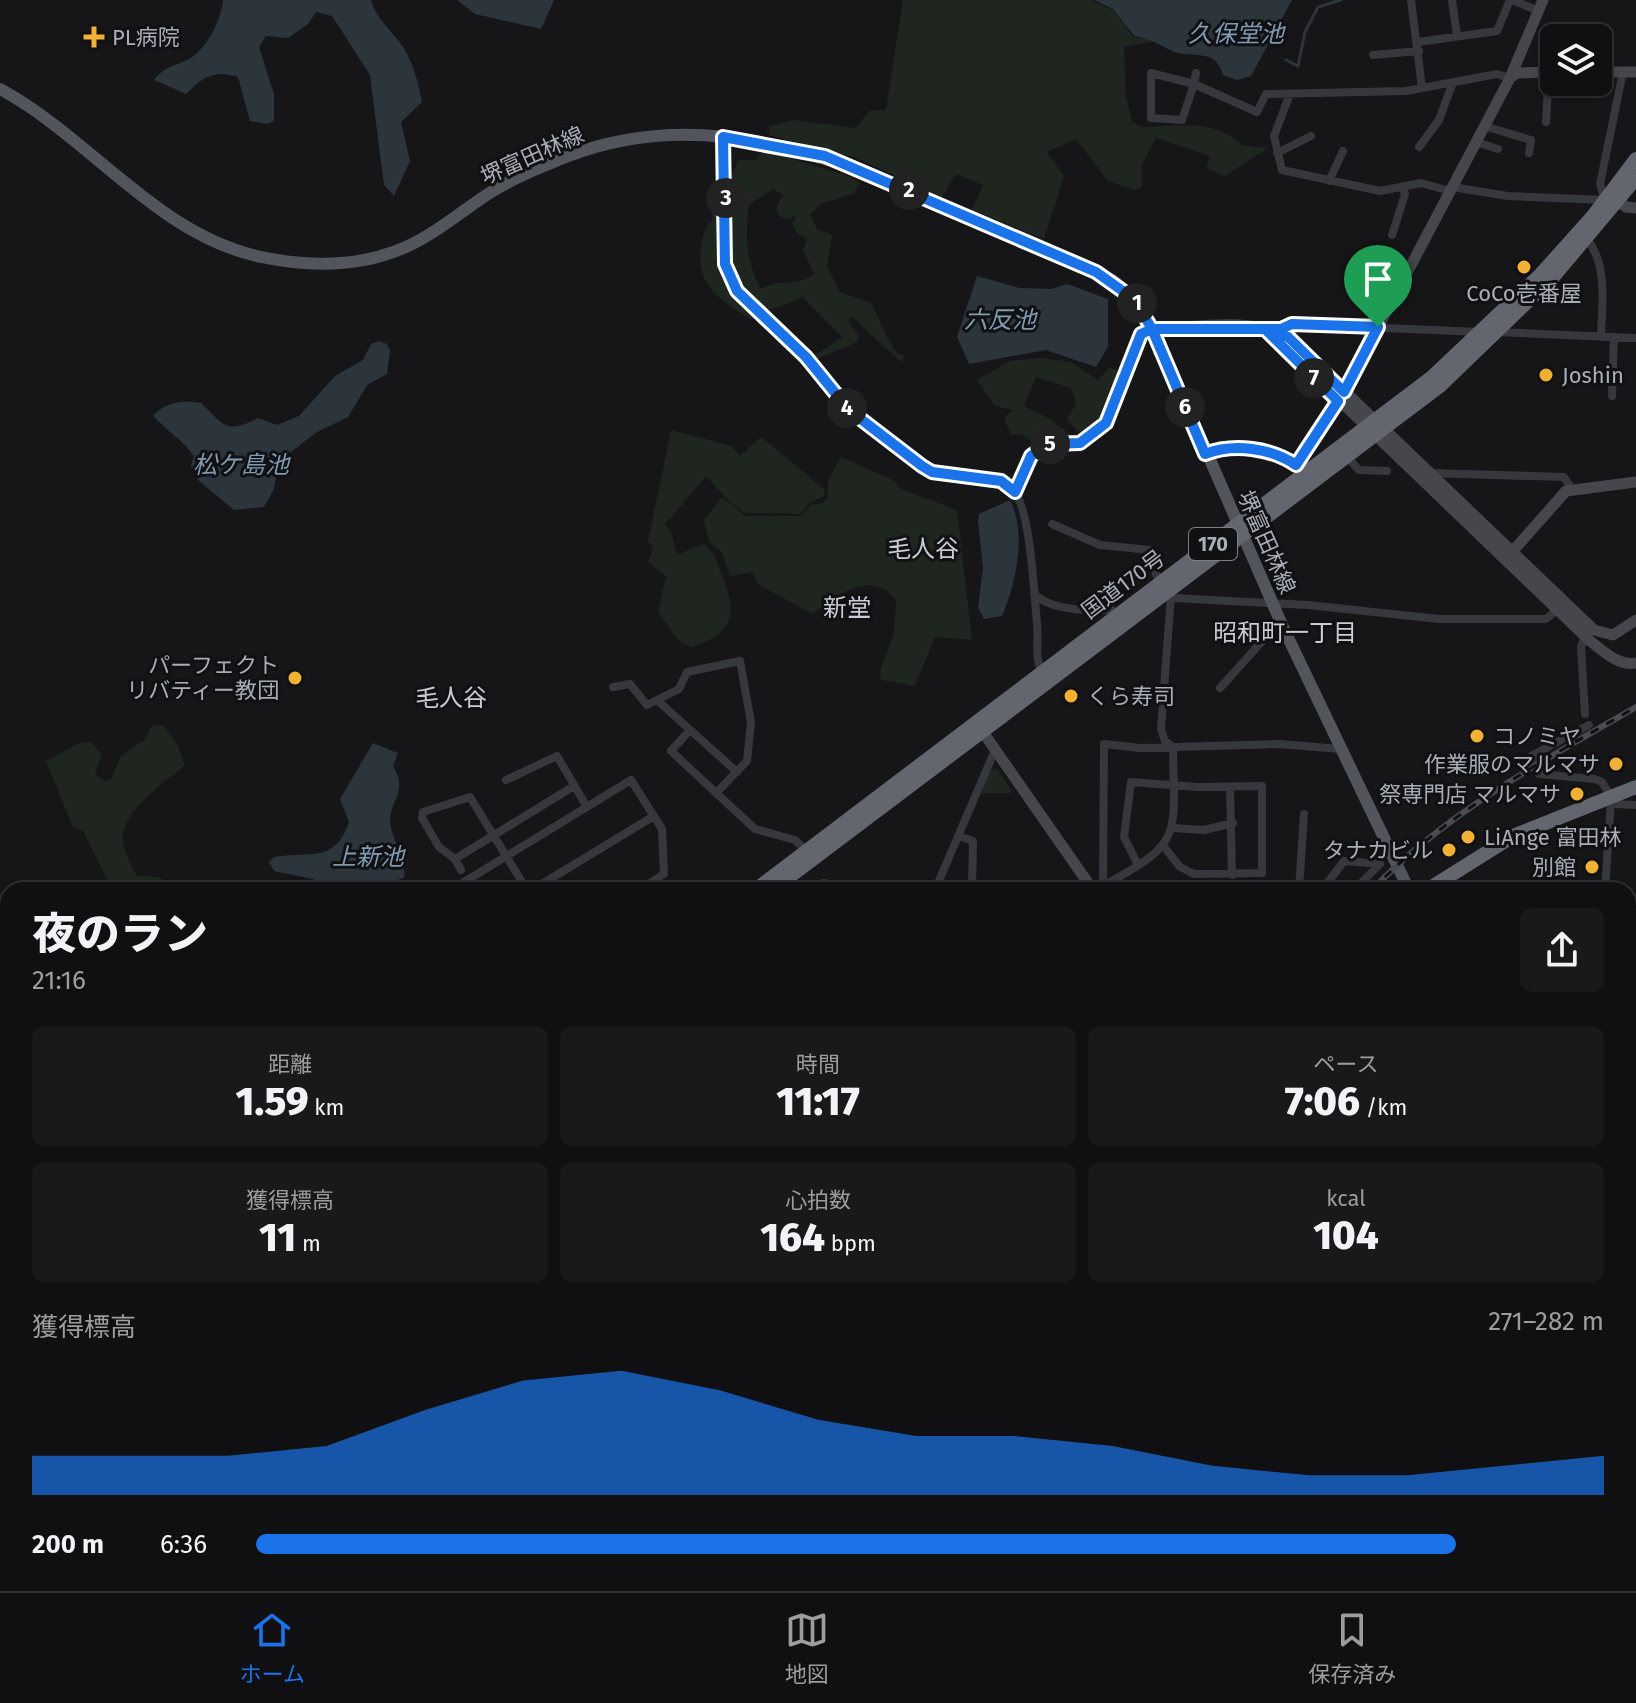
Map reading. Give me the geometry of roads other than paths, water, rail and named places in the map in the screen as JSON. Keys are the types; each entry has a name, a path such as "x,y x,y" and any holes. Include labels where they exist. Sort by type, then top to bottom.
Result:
{"highway":[{"name":"国道170号","path":"978,727 1042,672 1168,590 1239,531 1299,471 1376,429 1440,386 1499,332 1587,240 1636,159"},
{"name":"国道170号","path":"1239,531 1348,458 1541,274 1636,178"},
{"name":"国道170号","path":"767,882 809,854 1120,620"},
{"path":"1440,882 1513,836 1611,800 1636,787"},
{"name":"国道170号","path":"780,882 809,854"}],"main road":[{"name":"堺富田林線","path":"0,89 69,135 188,230 242,253 292,262 361,260 407,246 490,192 594,148 649,138 723,137 795,148 835,160 1096,272 1134,299 1152,329 1239,531 1340,749 1386,861 1403,882"}],"street":[{"path":"1411,0 1422,88"},
{"path":"1452,0 1457,36"},
{"path":"1205,454 1221,448 1240,447 1286,458 1299,471 1510,78 1541,5 1511,0 1497,31 1457,36 1373,55"},
{"path":"1510,78 1517,73 1540,72"},
{"path":"1612,72 1636,72"},
{"path":"1612,200 1600,184 1623,72"},
{"path":"1196,73 1194,84 1182,120 1151,118 1151,73 1194,84 1257,112 1266,94 1422,88 1497,74 1510,78"},
{"path":"1419,147 1439,120 1453,82"},
{"path":"1290,94 1274,136 1282,170 1380,191 1421,183 1508,196 1612,200 1636,208"},
{"path":"1546,122 1549,96"},
{"path":"1484,126 1531,140 1529,153"},
{"path":"1277,153 1311,136"},
{"path":"723,137 725,264 737,291 806,357 849,410 922,466 932,472 1001,481 1015,492 1026,520 1035,595 1037,662 1042,672"},
{"path":"1476,142 1498,149"},
{"path":"1329,181 1343,151"},
{"path":"1392,235 1405,194 1403,188"},
{"path":"1587,240 1597,252 1600,266 1601,337"},
{"path":"1015,492 1031,456 1050,444 1080,443 1106,423 1141,334 1152,329 1265,329 1292,324 1636,338"},
{"path":"1265,329 1288,337 1341,396 1585,636 1617,661 1628,665 1636,663"},
{"path":"1612,396 1614,337"},
{"path":"1376,429 1429,473 1594,630 1613,635 1636,620"},
{"path":"1348,458 1359,470 1387,471"},
{"path":"1429,473 1564,477 1572,489"},
{"path":"1512,552 1566,491 1636,482"},
{"path":"1052,524 1100,545 1150,550 1156,574 1168,590 1161,729 1165,741 1173,747"},
{"path":"1168,590 1273,606 1308,605 1439,619 1546,619 1557,610"},
{"path":"1035,595 1042,602 1091,611 1112,610 1120,620"},
{"path":"1220,688 1275,627 1282,625"},
{"path":"1585,636 1581,647 1585,714"},
{"path":"613,687 630,684 641,702 647,705 679,689 687,672 740,661 751,722 747,761 718,791"},
{"path":"658,701 737,772"},
{"path":"1589,725 1531,756 1539,774 1602,782 1611,800 1606,882"},
{"path":"978,727 1088,882"},
{"path":"690,730 671,751 718,791 755,829 795,840 809,854"},
{"path":"1092,882 1104,744 1173,747 1240,744 1340,749"},
{"path":"1104,882 1138,865 1164,847 1173,828 1173,747"},
{"path":"938,882 995,750"},
{"path":"506,780 557,756 587,807"},
{"path":"464,882 631,780 662,829 664,874 652,882"},
{"path":"1138,865 1124,837 1128,785 1131,782 1230,787 1258,784 1262,792 1262,873 1189,873 1164,847"},
{"path":"455,859 574,786"},
{"path":"1230,787 1232,875"},
{"path":"461,870 455,859 443,851 431,835 422,818 423,812 470,797 524,882"},
{"path":"1611,800 1620,805 1636,805"},
{"path":"1299,882 1304,814"},
{"path":"543,882 654,816"},
{"path":"1173,828 1204,830 1233,823"},
{"path":"958,836 973,841 972,882"},
{"path":"1328,882 1344,861 1386,861"},
{"path":"1363,882 1386,861"}],"water":[{"path":"223,0 371,0 377,14 407,54 422,102 401,122 410,161 394,196 384,185 370,75 332,16 316,12 308,24 288,38 266,36 259,47 274,94 274,121 267,124 250,121 238,77 222,74 209,76 186,94 154,80 200,50 216,26"},
{"path":"457,0 554,0 541,29 475,14"},
{"name":"久保堂池","path":"1094,0 1292,0 1251,76 1237,80 1223,75 1214,60 1208,57 1178,53 1134,36 1113,9"},
{"name":"六反池","path":"977,276 1020,288 1051,289 1067,284 1108,299 1108,347 1096,367 1046,350 969,364 957,337"},
{"name":"松ケ島池","path":"379,341 387,344 390,351 387,374 367,385 348,417 317,432 279,461 274,489 264,507 234,510 198,480 191,466 194,456 153,415 170,405 194,402 201,403 221,422 232,427 258,418 277,425 299,416 335,376 363,360 371,344"},
{"path":"1010,500 1019,543 1012,589 1002,616 984,619 978,607 983,568 979,514"},
{"name":"上新池","path":"373,743 398,753 393,766 399,790 390,822 403,864 404,878 391,882 319,882 274,871 269,862 274,857 319,853 336,844 349,822 340,799"}],"waterway":[{"path":"1286,60 1298,66 1305,32 1318,7 1341,0"}],"railway":[{"path":"1380,882 1464,812 1531,768 1636,707"}],"place":[{"name":"PL病院","path":"94,37"},
{"name":"CoCo壱番屋","path":"1524,267"},
{"name":"Joshin","path":"1546,375"},
{"name":"パーフェクト リバティー教団","path":"295,678"},
{"name":"くら寿司","path":"1071,696"},
{"name":"コノミヤ","path":"1477,736"},
{"name":"作業服のマルマサ","path":"1616,764"},
{"name":"祭専門店 マルマサ","path":"1577,794"},
{"name":"LiAnge 富田林","path":"1468,837"},
{"name":"タナカビル","path":"1449,850"},
{"name":"別館","path":"1592,867"}],"district":[{"name":"毛人谷","path":"923,549"},
{"name":"新堂","path":"847,608"},
{"name":"昭和町一丁目","path":"1285,633"},
{"name":"毛人谷","path":"451,698"}]}
